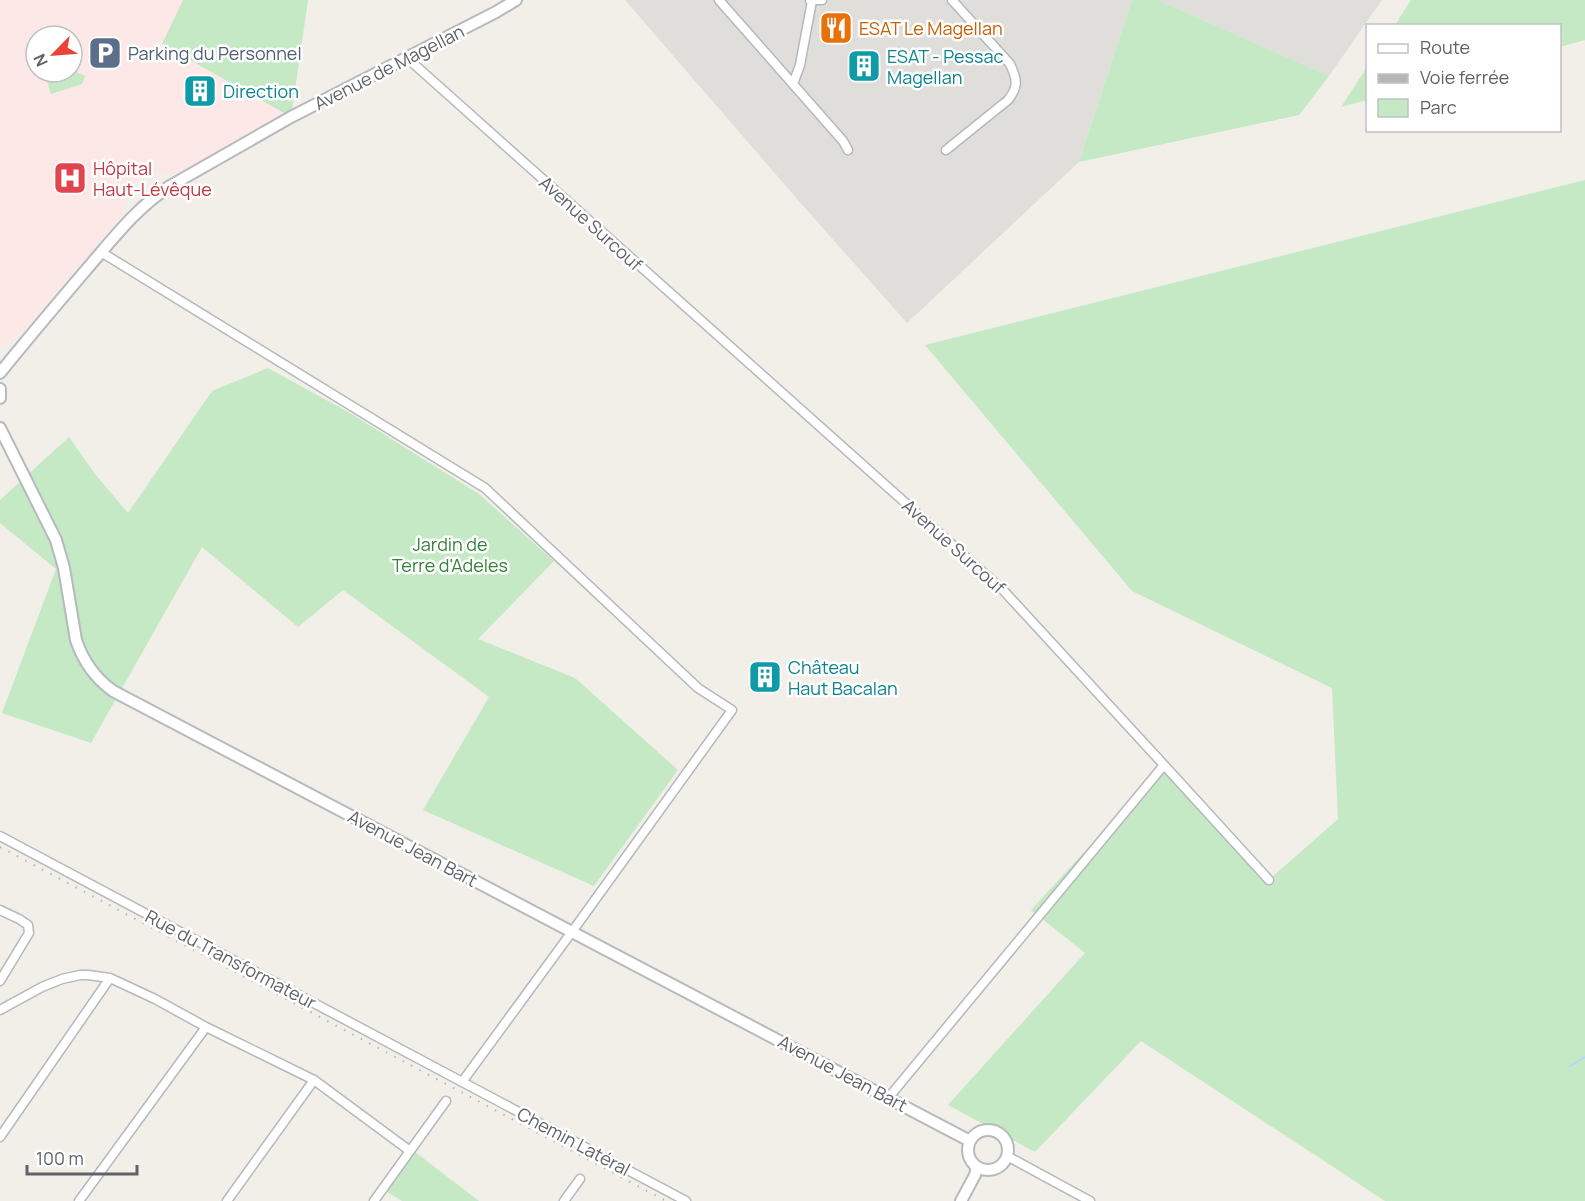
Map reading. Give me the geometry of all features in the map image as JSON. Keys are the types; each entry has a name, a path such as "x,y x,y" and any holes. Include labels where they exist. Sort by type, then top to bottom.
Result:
{"street":[{"name":"Avenue de Magellan","path":"0,373 143,205 170,186 291,117 516,0"},
{"path":"719,0 843,141 848,150"},
{"path":"793,84 800,65 811,1 822,0"},
{"path":"946,150 1008,100 1015,91 1016,83 1010,64 952,0"},
{"name":"Avenue Surcouf","path":"406,57 1003,590 1269,880"},
{"path":"101,252 485,488 698,688 732,710 462,1082"},
{"path":"0,389 0,398"},
{"name":"Avenue Jean Bart","path":"0,428 56,540 63,561 79,649 91,671 113,691 970,1141"},
{"path":"889,1097 1164,765"},
{"name":"Rue du Transformateur","path":"0,836 462,1082"},
{"path":"0,910 19,918 28,925 29,933 0,981"},
{"path":"0,1010 62,979 88,975 110,978 314,1080 410,1151"},
{"path":"0,1137 110,978"},
{"path":"79,1201 206,1027"},
{"path":"227,1201 314,1080"},
{"name":"Chemin Latéral","path":"462,1082 686,1201"},
{"path":"374,1201 447,1101"},
{"path":"986,1131 998,1134 1006,1144 1007,1156 1004,1162 994,1169 976,1167 969,1158 970,1141 974,1136 986,1131"},
{"path":"1007,1156 1090,1201"},
{"path":"961,1201 975,1175 976,1167"},
{"path":"564,1201 580,1179"}],"shaded area":[{"name":"Hôpital Haut-Lévêque","path":"0,0 308,0 291,117 187,172 171,174 145,170 121,217 28,326 0,348"},
{"path":"625,0 1132,0 1079,162 907,323"},
{"path":"1158,0 1382,0 1329,76"}],"green space":[{"path":"183,0 308,0 291,117 162,44"},
{"path":"1132,0 1158,0 1329,76 1299,115 1079,162"},
{"path":"1411,0 1585,0 1585,40 1561,47 1561,24 1396,24"},
{"path":"1366,69 1366,100 1341,107"},
{"path":"48,84 82,84 51,94"},
{"path":"1585,180 1585,1201 1385,1201 1141,1041 1035,1152 948,1105 1085,953 1031,910 1164,765 1269,880 1338,819 1332,688 1132,591 925,345"},
{"name":"Jardin de Terre d'Adeles","path":"268,368 350,413 479,494 554,561 478,639 575,678 678,770 594,886 423,810 489,697 343,590 298,627 202,547 91,743 2,713 56,569 0,523 0,500 69,437 95,474 128,513 212,391"},
{"path":"415,1152 479,1201 402,1201 387,1192"}],"waterway":[{"path":"1570,1066 1585,1057"}],"railway":[{"path":"0,847 666,1201"}],"place":[{"name":"ESAT Le Magellan","path":"836,28"},
{"name":"Parking du Personnel","path":"105,53"},
{"name":"ESAT - Pessac Magellan","path":"864,66"},
{"name":"Direction","path":"200,91"},
{"name":"Hôpital Haut-Lévêque","path":"70,178"},
{"name":"Château Haut Bacalan","path":"765,677"}]}
